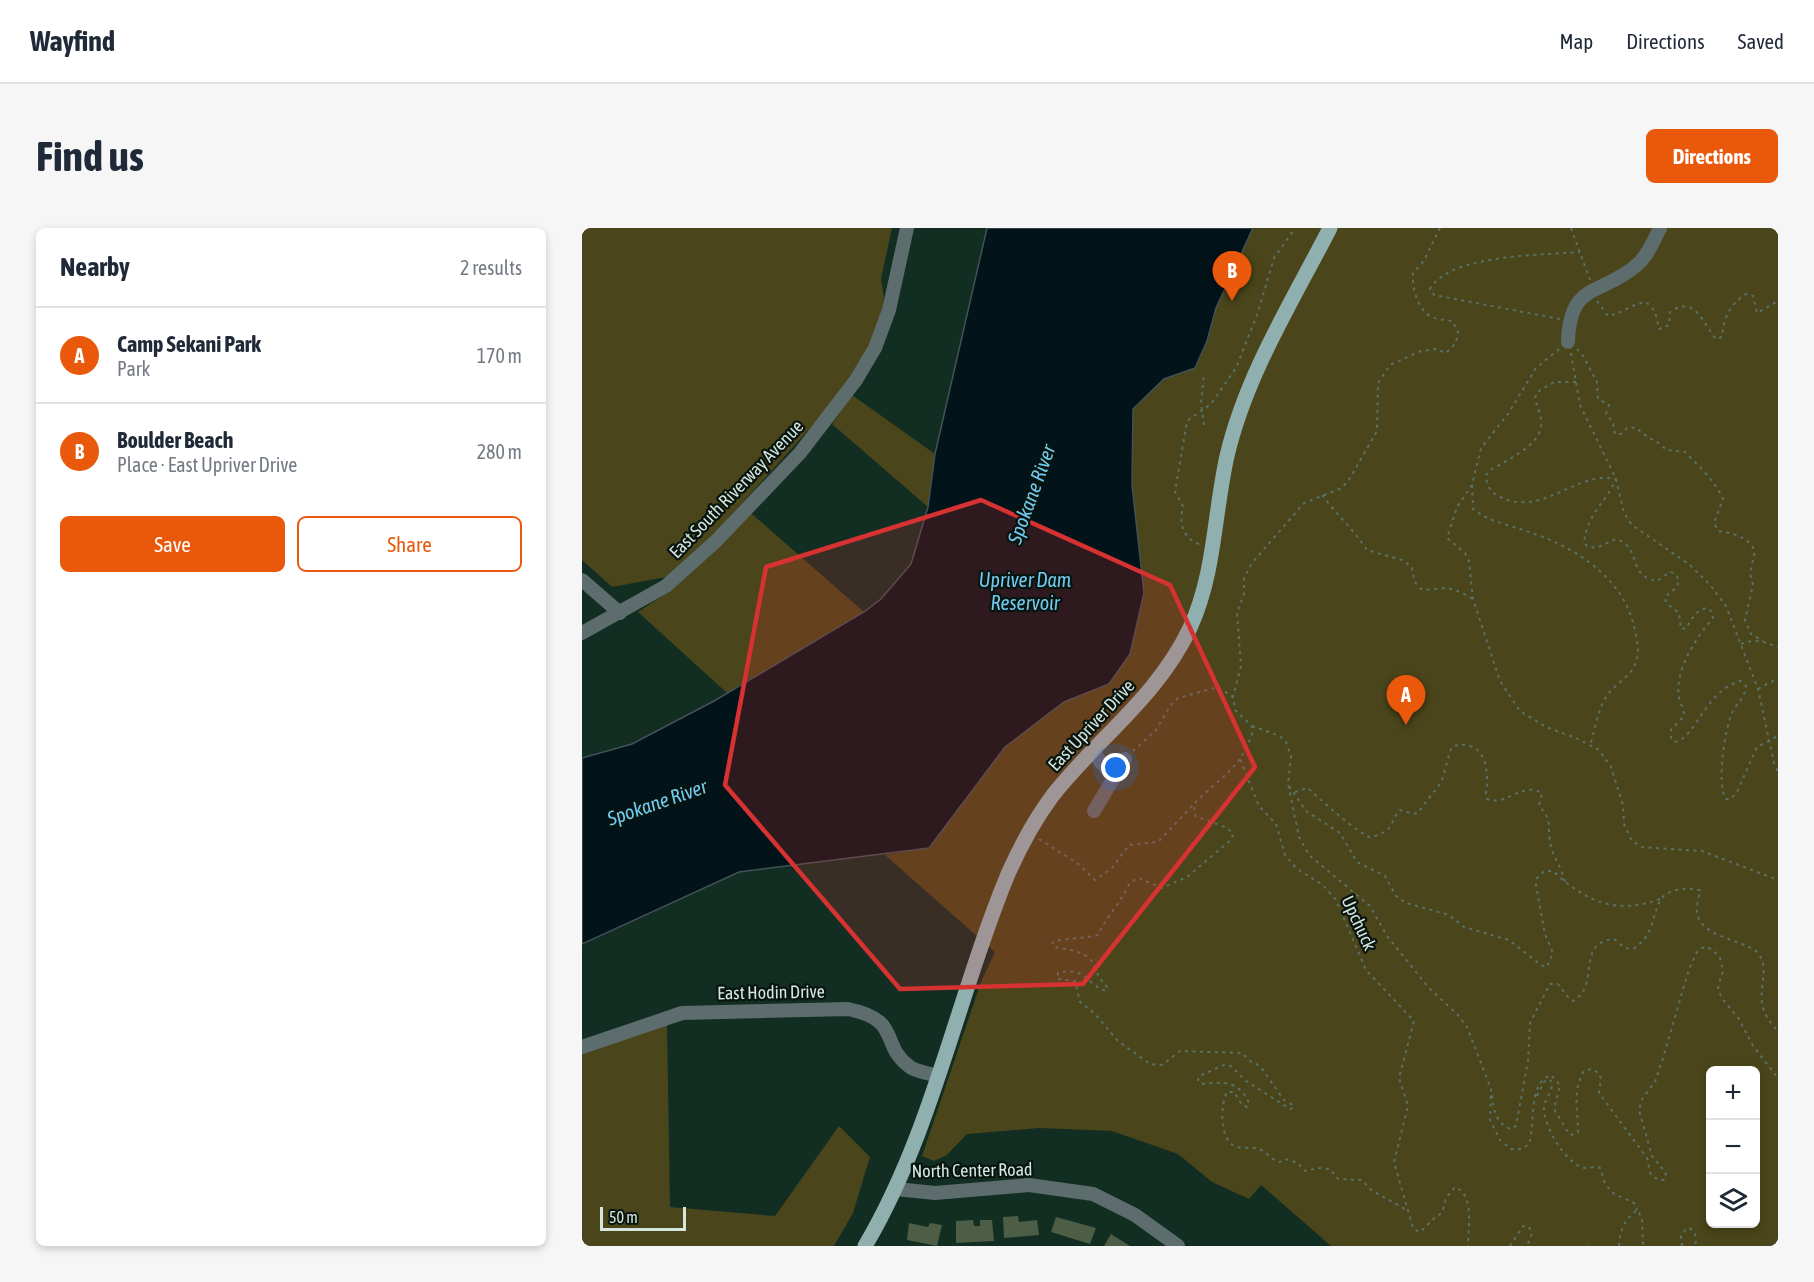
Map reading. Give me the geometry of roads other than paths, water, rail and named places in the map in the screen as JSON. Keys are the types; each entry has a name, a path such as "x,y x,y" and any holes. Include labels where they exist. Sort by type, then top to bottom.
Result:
{"main road":[{"name":"East Upriver Drive","path":"865,1246 896,1190 993,915 1026,836 1052,796 1092,751 1129,715 1168,669 1190,627 1205,587 1227,457 1250,383 1330,228"}],"street":[{"name":"East South Riverway Avenue","path":"582,633 620,614 666,586 716,541 800,453 856,380 875,348 889,310 908,228"},
{"path":"1568,342 1572,308 1581,297 1637,265 1660,228"},
{"path":"582,580 620,614"},
{"path":"1092,751 1113,778"},
{"path":"1094,811 1125,759"},
{"name":"East Hodin Drive","path":"582,1047 682,1012 848,1009 868,1013 885,1025 899,1054 911,1067 937,1076"},
{"name":"North Center Road","path":"896,1190 935,1193 1029,1185 1093,1194 1135,1215 1178,1246"}],"water":[{"name":"Upriver Dam Reservoir","path":"987,228 1253,228 1216,308 1207,341 1195,368 1164,379 1133,409 1132,485 1144,593 1130,654 1109,684 1064,702 1005,747 929,848 739,872 582,944 582,758 632,744 714,701 864,612 881,599 911,564 928,507 935,454"}],"place":[{"name":"Boulder Beach","path":"1232,301"},
{"name":"Camp Sekani Park","path":"1406,725"}],"water label":[{"name":"Spokane River","path":"1031,494"},
{"name":"Spokane River","path":"657,802"}]}
